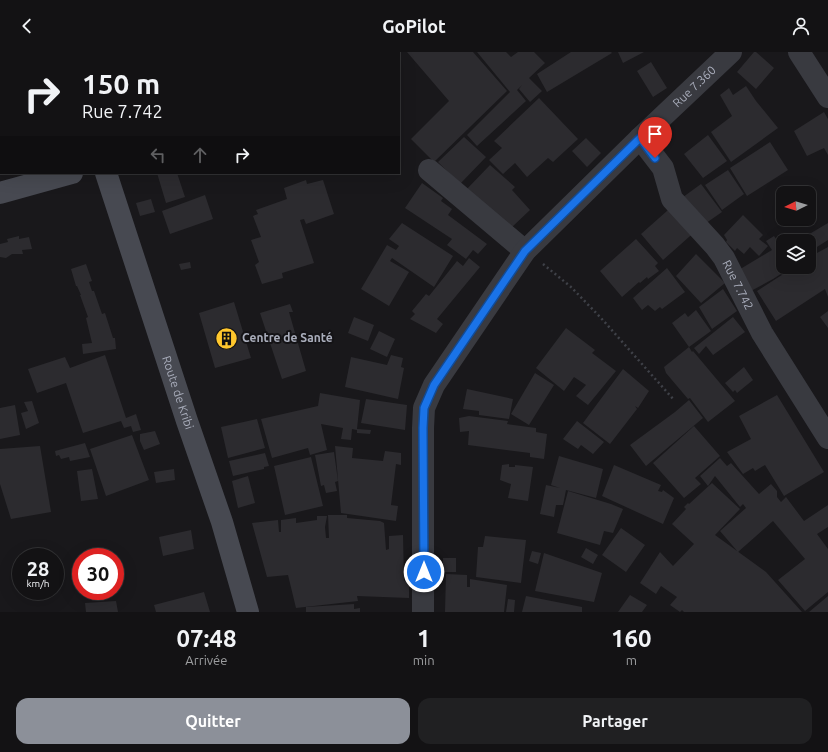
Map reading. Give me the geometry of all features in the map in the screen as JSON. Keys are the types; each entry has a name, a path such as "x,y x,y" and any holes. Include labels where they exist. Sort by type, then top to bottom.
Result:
{"main road":[{"path":"0,193 68,174"},
{"name":"Route de Kribi","path":"106,174 184,414 222,522 248,612"}],"street":[{"name":"Rue 7.360","path":"423,612 423,428 424,408 434,385 525,251 640,138 731,52"},
{"path":"799,52 828,97"},
{"name":"Rue 7.742","path":"640,138 663,168 672,199 724,258 762,333 828,438"},
{"path":"429,170 525,251"}],"path":[{"path":"525,251 571,287 601,318 674,400"}],"building":[{"path":"407,52 473,52 507,91 434,162 411,139 449,101"},
{"path":"477,52 506,52 511,57 518,52 534,52 545,63 529,78 542,91 530,102 519,89 522,85 517,90 526,101 477,146 467,135 510,92"},
{"path":"571,52 612,53 547,92 537,74"},
{"path":"618,52 644,52 623,63"},
{"path":"754,52 756,52 774,68 756,89 737,72"},
{"path":"651,62 667,88 653,97 637,71"},
{"path":"746,86 778,128 731,162 711,132 732,116 720,95 729,88 733,95"},
{"path":"539,98 578,139 553,162 548,158 527,177 515,163 503,174 489,160 502,148 494,141"},
{"path":"824,112 828,119 828,155 824,148 807,156 794,131"},
{"path":"708,135 727,161 703,178 684,154"},
{"path":"464,137 486,157 460,184 438,162"},
{"path":"586,138 601,153 587,167 572,151"},
{"path":"770,142 788,170 747,196 730,168"},
{"path":"490,165 515,187 512,190 530,210 511,228 465,191"},
{"path":"728,170 744,194 722,210 705,185"},
{"path":"157,174 177,174 185,197 166,203"},
{"path":"306,180 307,184 323,180 334,214 306,224 304,219 300,220 314,263 282,273 283,278 262,284 255,265 259,262 251,240 261,237 253,216 258,214 256,210 287,199 284,188"},
{"path":"422,183 443,198 441,201 452,209 448,215 487,244 478,254 473,250 466,259 447,245 452,239 405,208"},
{"path":"701,184 722,212 699,228 679,200"},
{"path":"205,195 213,219 170,234 162,211"},
{"path":"151,199 155,212 140,216 136,203"},
{"path":"676,203 698,229 663,260 641,234"},
{"path":"743,215 763,235 759,239 768,246 759,256 750,247 744,254 737,248 735,251 726,242 727,240 724,235"},
{"path":"402,223 453,256 434,287 392,258 390,261 409,272 389,306 361,289 387,245 396,250 399,246 389,239"},
{"path":"828,223 828,240 816,248 816,234 809,234"},
{"path":"19,236 19,239 29,237 32,249 22,250 23,254 12,254 6,258 0,257 0,244 8,242 7,239"},
{"path":"774,236 776,239 776,274 781,274 749,292 737,271 772,250 766,241"},
{"path":"636,239 658,263 655,266 659,271 648,279 647,277 640,283 639,282 622,297 600,271"},
{"path":"828,247 828,297 825,289 776,321 757,291 783,274 816,274 816,251 817,253"},
{"path":"696,254 725,283 701,303 676,276"},
{"path":"469,258 480,267 437,319 443,324 436,333 410,319 415,314 412,311 426,294 429,296 457,261 463,266"},
{"path":"190,262 191,268 181,270 179,264"},
{"path":"86,264 92,281 89,282 92,291 94,291 102,314 105,313 113,338 115,338 116,349 83,354 82,344 92,343 86,318 88,317 71,269"},
{"path":"667,268 685,292 662,309 660,307 655,311 648,305 642,310 633,298"},
{"path":"723,289 737,311 712,329 699,307"},
{"name":"Centre de Santé","path":"234,302 251,358 215,368 199,313"},
{"path":"290,304 293,312 289,312 306,371 282,379 260,313"},
{"path":"696,310 711,331 689,347 672,323 685,313 688,317"},
{"path":"828,311 828,328 820,317"},
{"path":"354,317 374,325 368,341 348,333"},
{"path":"733,317 745,332 713,355 706,346 699,354 694,348"},
{"path":"566,328 595,350 592,353 616,371 588,405 576,396 586,385 574,377 564,391 536,368"},
{"path":"379,331 395,339 387,357 370,349"},
{"path":"689,347 735,401 708,422 690,398 688,399 666,373 664,367"},
{"path":"105,355 126,418 136,414 141,430 133,432 131,426 124,428 121,421 83,433 66,383 37,393 28,369 65,357 70,368"},
{"path":"391,355 403,358 401,367 404,368 398,399 345,387 351,357 387,365"},
{"path":"744,367 753,380 737,393 735,390 733,392 725,383"},
{"path":"623,369 649,391 638,408 635,406 637,409 610,444 583,423"},
{"path":"535,373 554,385 529,425 511,414"},
{"path":"467,389 513,399 509,419 479,415 479,411 463,409"},
{"path":"320,393 360,400 357,429 371,430 370,434 357,433 357,430 352,429 351,440 341,439 343,428 321,424 327,450 310,455 308,448 272,458 261,419 318,406"},
{"path":"777,395 824,472 784,496 765,465 755,471 753,468 743,474 727,452 751,439 739,416"},
{"path":"366,399 407,405 405,430 361,423"},
{"path":"689,400 703,418 646,466 630,445"},
{"path":"32,401 39,423 26,429 21,413 28,411 24,402"},
{"path":"15,405 20,435 0,439 0,408"},
{"path":"469,416 508,421 507,424 536,428 536,432 547,434 544,459 530,457 530,453 468,445 469,431 460,432 459,418"},
{"path":"257,419 265,448 228,458 221,427"},
{"path":"577,421 604,442 593,454 581,445 578,449 563,439"},
{"path":"694,426 720,456 695,478 701,484 684,498 653,463"},
{"path":"155,431 160,444 144,450 140,441 140,434"},
{"path":"132,435 149,480 106,496 90,449"},
{"path":"85,443 90,457 70,461 69,457 61,459 59,455 56,456 55,451"},
{"path":"40,446 51,512 11,519 0,484 0,449"},
{"path":"335,446 353,448 352,458 383,461 385,451 401,453 401,465 396,464 391,505 398,506 396,521 341,513"},
{"path":"334,452 338,481 335,482 337,491 326,493 324,485 321,486 315,455"},
{"path":"265,453 269,466 264,467 264,469 233,476 229,461"},
{"path":"559,456 603,469 596,498 566,490 563,505 556,505 554,517 540,514 546,485 560,488 551,485"},
{"path":"311,457 323,506 285,515 274,466"},
{"path":"720,458 727,466 731,463 759,494 771,484 777,491 777,497 781,502 786,497 804,521 828,505 828,527 817,534 828,549 828,592 805,611 778,580 805,559 773,521 738,552 720,531 746,508 743,504 740,507 715,476 708,486 700,476"},
{"path":"509,464 509,467 515,467 515,465 533,467 528,501 508,498 511,484 500,480 502,465"},
{"path":"614,465 661,485 658,491 662,492 663,490 674,498 663,524 602,496"},
{"path":"92,469 98,499 81,501 77,471"},
{"path":"174,469 175,480 156,483 154,472"},
{"path":"248,476 255,503 238,508 232,481"},
{"path":"712,483 740,509 715,535 766,572 802,612 684,612 682,610 680,612 670,605 677,597 661,586 656,594 640,583 660,552 673,566 694,544 672,524 686,509 684,507"},
{"path":"568,491 623,509 613,533 604,531 600,545 557,533"},
{"path":"328,515 347,515 347,518 380,521 384,523 386,550 389,549 389,536 403,535 404,581 409,581 409,598 357,596 358,601 296,608 288,575 267,577 252,523 278,520 279,532 281,532 281,520 296,518 296,523 317,520 317,516 327,516 325,527 326,538 329,538"},
{"path":"621,528 645,545 626,572 602,555"},
{"path":"191,530 194,549 163,556 159,537"},
{"path":"485,536 526,540 521,583 476,577 478,547 483,547"},
{"path":"586,548 598,555 593,564 581,557"},
{"path":"532,551 541,553 538,564 529,561"},
{"path":"544,553 602,573 594,602 535,591"},
{"path":"443,558 456,558 456,572 443,572"},
{"path":"446,574 467,575 467,587 470,587 470,579 507,585 504,612 445,612"},
{"path":"204,592 210,612 156,612 154,605"},
{"path":"630,595 647,605 642,612 618,612"},
{"path":"526,596 582,607 582,612 522,612"},
{"path":"828,596 828,612 809,612"},
{"path":"508,599 515,600 514,612 506,612"},
{"path":"116,601 118,612 86,612 85,603"},
{"path":"354,604 354,609 360,608 360,612 306,612 306,607"}],"place":[{"name":"Centre de Santé","path":"226,338"}],"route":[{"path":"424,572 424,408 434,385 525,251 640,138 655,158"}]}
